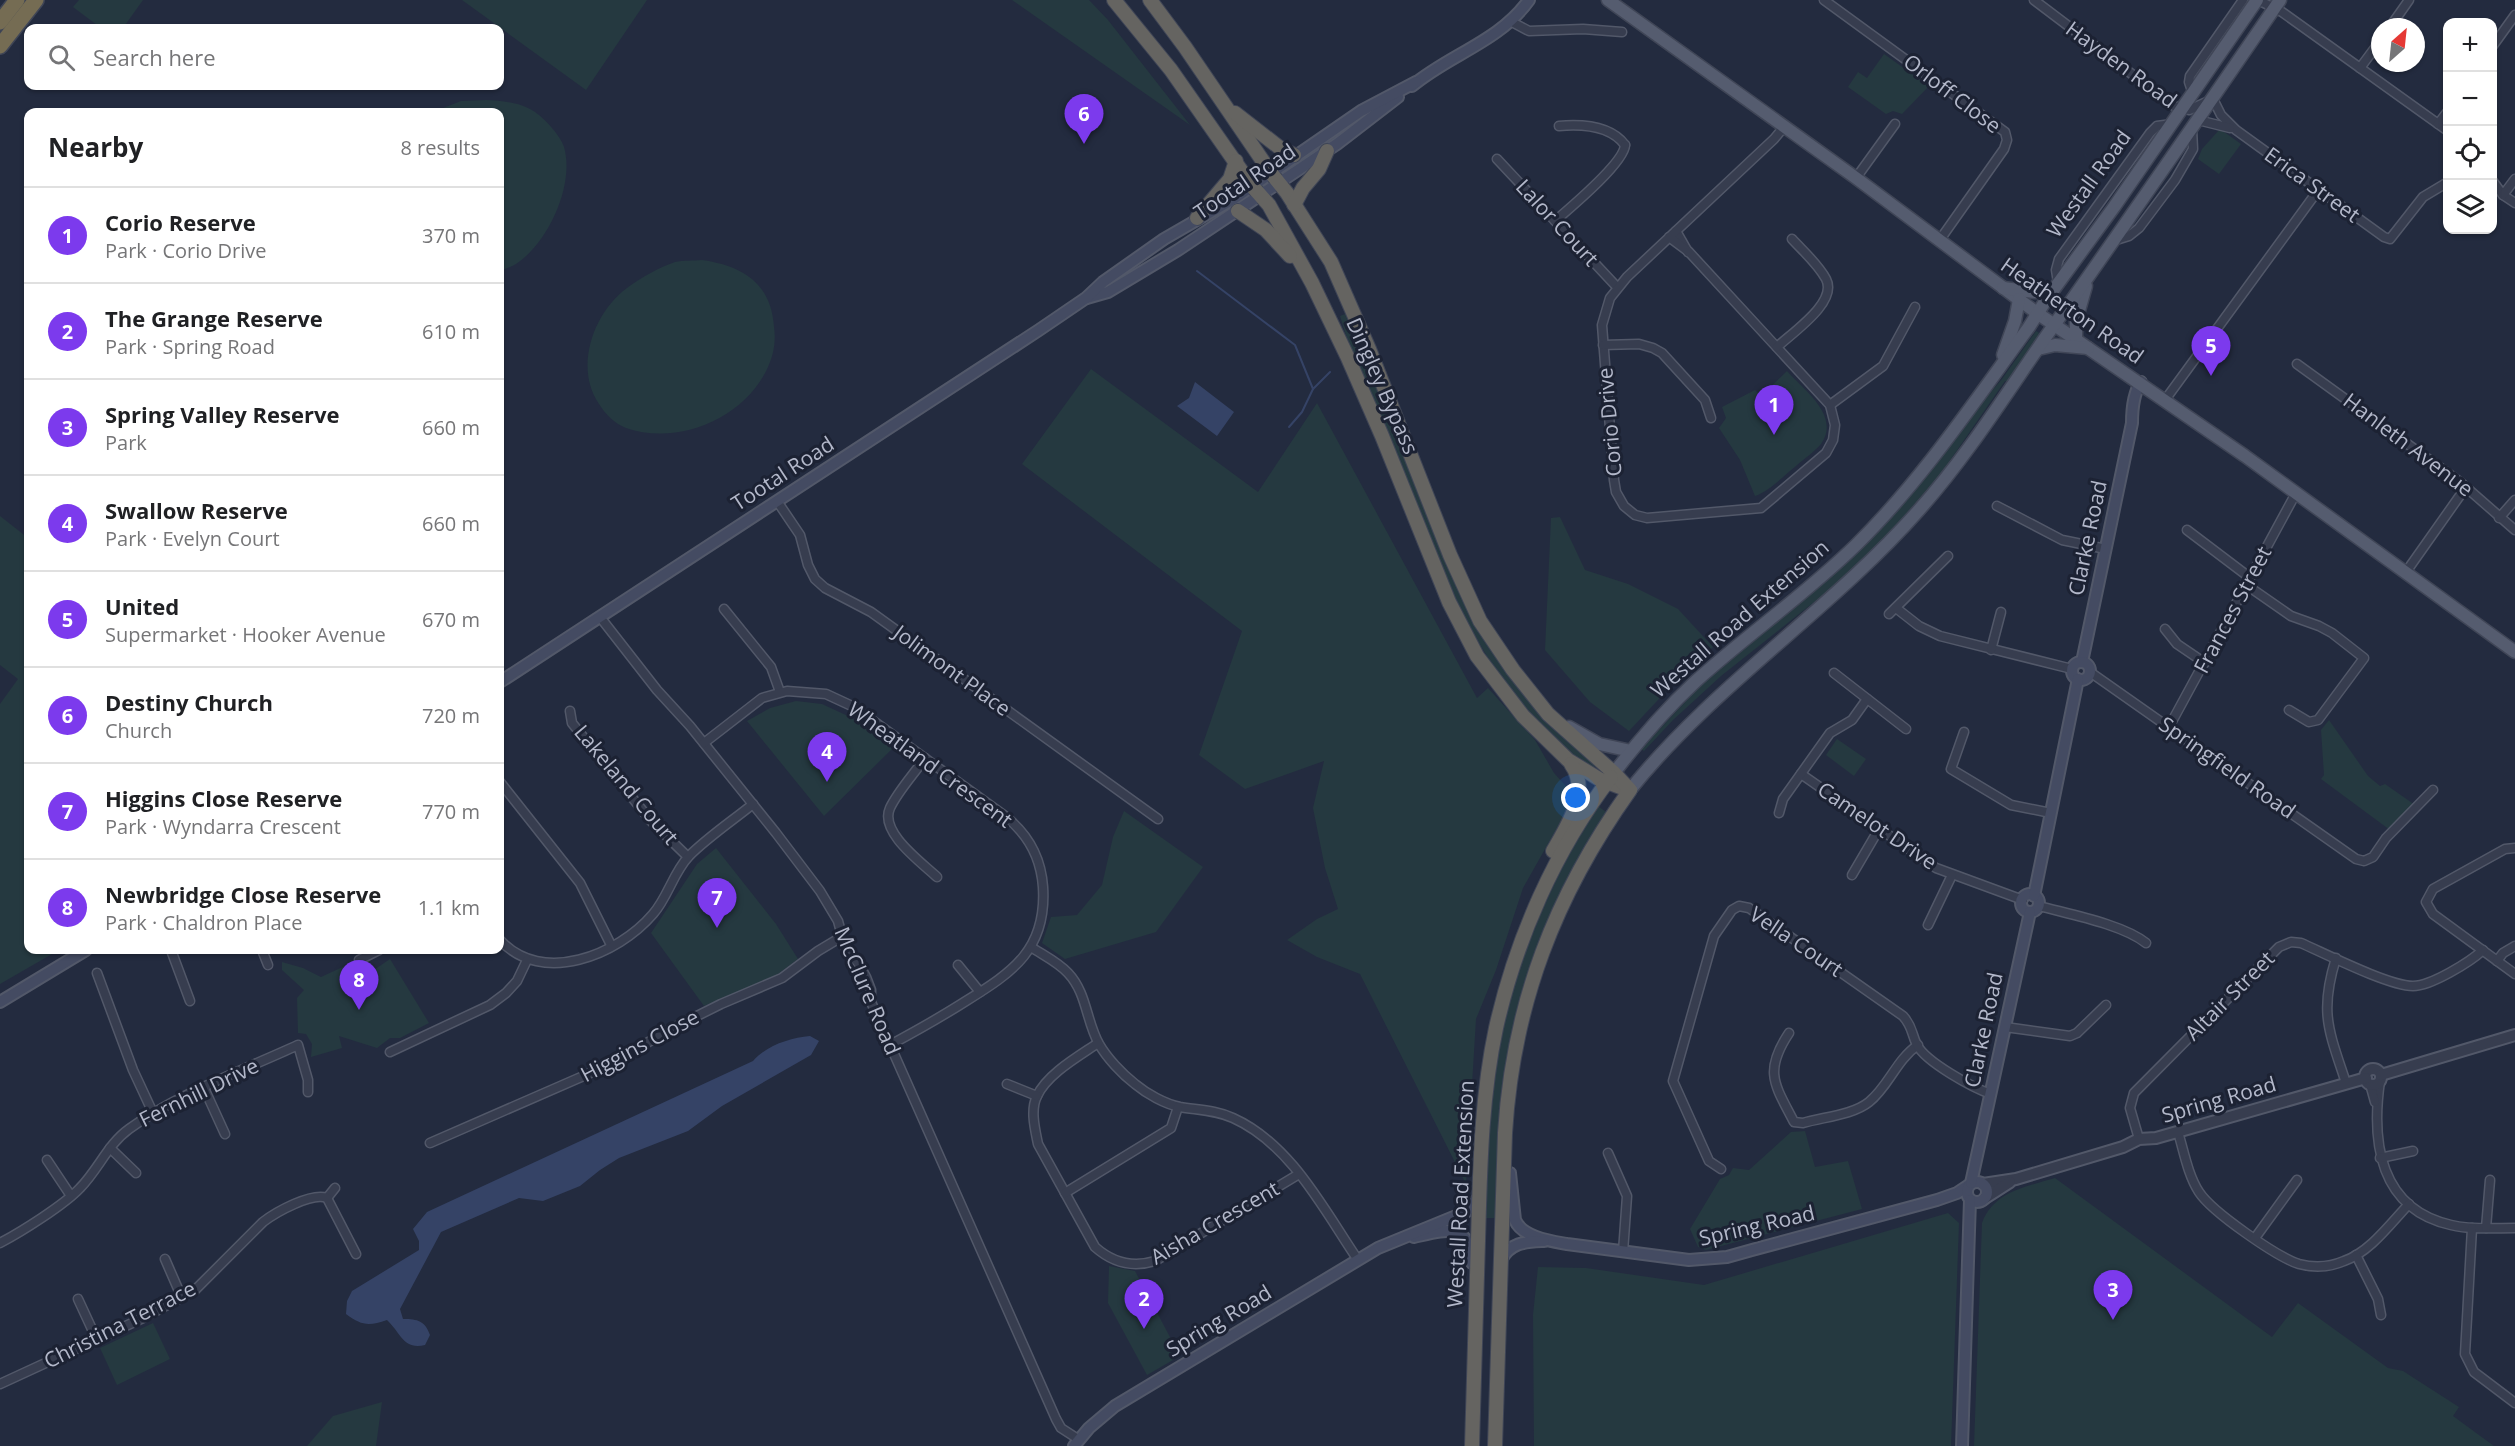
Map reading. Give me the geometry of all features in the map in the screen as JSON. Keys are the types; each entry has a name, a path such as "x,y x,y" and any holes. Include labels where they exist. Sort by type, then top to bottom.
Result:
{"highway":[{"path":"0,22 17,0"},
{"path":"0,46 36,0"},
{"name":"Dingley Bypass","path":"1114,0 1171,70 1256,191 1269,205 1312,283 1364,393 1461,627 1477,656 1505,694 1568,760 1586,772 1611,777"},
{"name":"Dingley Bypass","path":"1150,0 1227,106 1331,262 1369,349 1450,555 1480,621 1513,670 1548,714 1611,777"},
{"path":"1227,106 1280,148 1294,155"},
{"path":"1294,205 1303,188 1319,169 1327,151"},
{"path":"1197,218 1230,179 1236,161"},
{"path":"1238,211 1266,230 1312,283"},
{"path":"1533,913 1542,878 1570,820 1578,797 1578,778 1568,760"},
{"path":"1611,777 1630,790"},
{"name":"Westall Road Extension","path":"1472,1446 1482,1131 1496,1029 1514,963 1533,913 1563,851 1611,777"},
{"name":"Westall Road Extension","path":"1495,1446 1509,1090 1513,1058 1525,1005 1553,923 1585,858 1630,790"}],"main road":[{"name":"Tootal Road","path":"1275,177 1294,155 1361,111 1484,42 1510,21 1529,0"},
{"name":"Heatherton Road","path":"1608,0 1856,178 2037,313 2144,385 2515,652"},
{"name":"Westall Road","path":"2037,313 2258,0"},
{"path":"2055,325 2278,4"},
{"name":"Tootal Road","path":"1086,298 1108,292 1238,211 1256,191 1275,177 1327,151 1369,121 1416,82"},
{"name":"Tootal Road","path":"504,679 1086,298 1103,282 1197,218 1256,191"},
{"path":"2076,339 2079,310 2088,276"},
{"path":"2002,287 2035,292 2055,286"},
{"path":"1997,370 2015,321 2019,299"},
{"name":"Westall Road Extension","path":"1611,777 1631,751 1694,683 1827,572 1905,493 2037,313"},
{"name":"Westall Road Extension","path":"1630,790 1663,750 1695,718 1822,605 1903,528 1950,472 2055,325"},
{"path":"2038,349 2055,345 2089,348"},
{"name":"Clarke Road","path":"2082,662 2132,423 2144,385"},
{"path":"2082,662 2087,664 2090,672 2087,677 2075,674 2076,663 2082,662"},
{"name":"Clarke Road","path":"1976,1184 1973,1167 1978,1157 2034,904 2075,674"},
{"path":"1548,714 1593,741 1631,751"},
{"path":"2022,900 2026,896 2034,904"},
{"path":"0,1002 79,954"},
{"name":"Spring Road","path":"1509,1090 1512,1124 1510,1190 1517,1225 1524,1231 1547,1240 1689,1260 1727,1257 1936,1200 1976,1184"},
{"path":"1962,1446 1970,1228 1969,1199 1966,1191 1976,1184 1987,1190 1970,1228"},
{"name":"Spring Road","path":"1076,1443 1115,1406 1358,1260 1394,1241 1466,1212 1480,1196"},
{"path":"1969,1199 1975,1202 1984,1199"},
{"name":"Spring Road","path":"1936,1200 1969,1199"},
{"name":"Spring Road","path":"1394,1241 1447,1231 1464,1235 1472,1254 1475,1328"},
{"name":"Spring Road","path":"1502,1260 1513,1245 1547,1240"}],"street":[{"name":"Orloff Close","path":"1824,0 2005,132 2006,147 1939,241"},
{"name":"Hayden Road","path":"2034,0 2174,106 2182,110 2193,109 2212,99"},
{"name":"Westall Road","path":"2193,94 2189,82 2190,76 2243,0"},
{"path":"2258,0 2278,4 2360,68 2443,128"},
{"path":"2396,18 2409,0"},
{"path":"2497,41 2515,15"},
{"path":"1510,21 1529,31 1583,29 1622,32"},
{"path":"2360,68 2371,53"},
{"name":"Erica Street","path":"2212,99 2220,115 2236,130 2384,237 2390,239 2423,197 2443,185"},
{"path":"2438,124 2443,118"},
{"path":"1856,178 1895,124"},
{"name":"Erica Street","path":"2195,124 2236,130"},
{"path":"1555,221 1596,184 1628,145 1598,127 1559,126"},
{"name":"Corio Drive","path":"1784,127 1617,286 1610,298 1603,316 1603,345 1616,492 1624,506 1640,516 1654,518 1761,508 1826,453 1833,440 1835,425 1830,405"},
{"name":"Lalor Court","path":"1497,159 1617,286"},
{"path":"2504,195 2515,178"},
{"path":"2497,185 2504,195 2515,203"},
{"path":"2165,400 2319,189"},
{"path":"1672,234 1830,405 1883,366 1915,307"},
{"path":"1777,347 1823,304 1828,293 1828,284 1822,273 1792,239"},
{"path":"1603,345 1639,344 1662,353 1705,400 1711,418"},
{"name":"Hanleth Avenue","path":"2298,364 2466,487 2515,531"},
{"path":"2406,572 2466,487"},
{"name":"Frances Street","path":"2169,727 2296,493"},
{"path":"2499,518 2515,500"},
{"name":"Jolimont Place","path":"777,501 800,535 808,565 815,579 825,588 871,612 1158,819"},
{"path":"1997,506 2062,540 2106,549"},
{"path":"2187,530 2291,616 2332,633 2364,658 2318,720 2309,722 2289,710"},
{"path":"1948,556 1893,611 1940,636 2075,674"},
{"path":"724,609 771,667 780,692"},
{"path":"1991,650 2001,612"},
{"name":"McClure Road","path":"600,617 657,690 704,743 753,804 831,908 840,926 840,934 845,947 860,964 869,983 871,1002 1056,1419 1061,1428 1076,1443"},
{"path":"2165,629 2177,644 2205,663"},
{"name":"Springfield Road","path":"2090,672 2356,859 2364,861 2373,856 2386,837 2433,790"},
{"path":"1834,673 1906,729"},
{"name":"Wheatland Crescent","path":"704,743 756,702 780,692 816,692 834,697 854,707 1013,822 1035,852 1044,892 1040,923 1031,947 1001,980 890,1045"},
{"path":"1779,813 1784,799 1830,733 1852,720 1867,699"},
{"name":"Lakeland Court","path":"570,711 572,723 651,821 688,857"},
{"path":"1964,732 1951,769 2011,805 2051,813"},
{"path":"925,759 889,809 888,824 894,836 937,877"},
{"name":"Camelot Drive","path":"1801,774 1924,861 1952,875 2022,900"},
{"path":"504,787 580,882 611,945"},
{"path":"504,943 527,960 543,963 566,963 585,958 611,945 633,932 654,913 688,857 753,804"},
{"path":"1852,875 1879,829"},
{"path":"2515,848 2505,849 2433,889 2426,902 2433,914 2515,974"},
{"path":"1928,925 1952,875"},
{"path":"2034,904 2122,930 2146,942"},
{"name":"Vella Court","path":"1721,1168 1709,1161 1673,1081 1714,936 1732,910 1739,906 1749,908 1903,1016 1912,1026 1918,1045 1925,1055 1974,1088 1991,1094"},
{"name":"Higgins Close","path":"430,1143 611,1064 679,1025 782,978 838,939 840,934"},
{"name":"Altair Street","path":"2139,1139 2130,1108 2134,1093 2274,950 2283,945 2295,942 2390,981 2415,986 2451,971 2483,950"},
{"path":"2497,961 2515,946"},
{"path":"1031,947 1069,974 1081,992 1098,1043 1115,1065 1135,1084 1158,1098 1178,1107 1213,1111 1232,1117 1254,1129 1269,1141 1299,1174 1358,1260"},
{"path":"176,954 190,1001"},
{"path":"264,954 268,965"},
{"path":"359,960 371,954"},
{"path":"2336,958 2327,990 2326,1014 2346,1083"},
{"path":"390,1052 490,1005 517,981 527,960"},
{"path":"958,965 980,992"},
{"path":"98,973 133,1070 153,1113"},
{"path":"2005,1027 2070,1036 2077,1033 2106,1005"},
{"path":"1789,1033 1781,1046 1773,1069 1774,1083 1794,1122 1803,1122 1860,1108 1871,1100 1905,1054 1918,1045"},
{"name":"Spring Road","path":"1976,1184 2016,1179 2123,1147 2139,1139 2156,1138 2346,1083 2374,1080 2515,1035"},
{"path":"1007,1084 1037,1096 1068,1063 1098,1043"},
{"name":"Fernhill Drive","path":"0,1243 71,1196 127,1130 153,1113 298,1045 308,1080 308,1092"},
{"path":"2374,1080 2380,1158 2392,1185 2409,1204 2436,1221 2472,1228 2515,1228"},
{"path":"204,1088 225,1134"},
{"name":"Aisha Crescent","path":"1037,1096 1034,1126 1038,1144 1095,1247 1105,1256 1123,1263 1141,1265 1155,1261 1299,1174"},
{"path":"1065,1193 1171,1128 1178,1107"},
{"path":"2178,1132 2199,1193 2210,1205 2289,1260 2309,1266 2330,1265 2356,1255 2409,1204"},
{"path":"110,1148 136,1173"},
{"path":"2380,1158 2413,1151"},
{"path":"1608,1154 1627,1196 1623,1252"},
{"path":"46,1161 71,1196"},
{"name":"Spring Road","path":"1984,1199 2016,1179"},
{"path":"2255,1238 2297,1180"},
{"path":"2486,1228 2490,1180"},
{"path":"335,1188 327,1198 356,1254"},
{"name":"Christina Terrace","path":"1,1384 182,1298 202,1285 262,1222 273,1214 312,1197 320,1195 327,1198"},
{"path":"2472,1228 2465,1354 2474,1372 2515,1402"},
{"path":"2356,1255 2378,1299 2381,1315"},
{"path":"165,1259 182,1298"},
{"path":"78,1299 97,1340"},
{"path":"0,1374 1,1384"}],"shaded area":[{"path":"79,0 143,0 126,24 96,24 73,7"},
{"path":"462,0 647,0 586,90 504,30 504,24 495,24"},
{"path":"1012,0 1089,0 1108,20 1190,125"},
{"path":"1884,54 1929,86 1902,114 1893,111 1886,114 1848,87 1858,72 1867,78"},
{"path":"461,101 505,102 529,109 552,128 564,147 566,178 556,212 539,242 528,255 504,269 504,108 443,108"},
{"path":"2220,129 2241,144 2219,174 2198,159 2202,149"},
{"path":"702,260 742,272 761,288 772,312 775,332 772,357 768,367 744,401 708,423 688,430 667,433 646,433 626,428 604,412 592,390 588,374 588,358 597,326 615,299 638,280 675,262"},
{"path":"1345,314 1474,622 1514,681 1544,717 1596,765 1592,770 1530,715 1484,652 1448,583 1351,352 1340,316"},
{"path":"2036,331 2041,334 2039,338 2008,382 2005,381 1942,472 1887,536 1828,591 1721,676 1673,720 1644,751 1641,749 1702,684 1828,580 1879,531 1939,461"},
{"path":"1091,369 1258,492 1317,403 1477,698 1488,688 1535,740 1554,773 1575,796 1523,888 1496,970 1476,1019 1466,1184 1360,974 1317,957 1287,940 1317,919 1338,909 1325,868 1313,808 1324,761 1245,789 1199,755 1242,631 1022,464"},
{"path":"1787,371 1818,404 1827,423 1826,434 1821,444 1812,453 1772,487 1755,496 1740,460 1719,428 1726,418 1722,407 1755,390 1761,396"},
{"path":"0,516 24,535 24,954 52,954 0,984 0,704 18,679 0,665"},
{"path":"1560,517 1585,570 1628,584 1678,609 1713,647 1671,686 1629,731 1590,702 1545,650 1551,518"},
{"path":"796,701 822,704 850,717 893,748 824,816 747,721 770,708"},
{"path":"2329,720 2368,776 2380,786 2385,784 2415,805 2390,830 2321,779 2324,775 2321,730"},
{"path":"1837,739 1866,759 1854,776 1826,755"},
{"path":"1598,806 1606,812 1576,862 1558,899 1528,975 1499,1218 1483,1218 1486,1131 1491,1088 1509,1003 1522,962 1555,882"},
{"path":"1124,811 1203,867 1156,932 1065,959 1042,943 1051,917 1077,915 1102,885 1113,837"},
{"path":"716,848 776,924 798,959 773,978 704,1006 651,933 697,864"},
{"path":"390,959 429,1023 400,1038 390,1038 377,1048 339,1036 342,1048 311,1057 312,1044 306,1034 298,1033 297,998 304,990 282,970 282,962 303,968 321,977 349,964 357,969 371,972"},
{"path":"1805,1131 1815,1167 1848,1161 1862,1209 1706,1250 1698,1247 1690,1229 1720,1179 1729,1175 1733,1168 1749,1170 1791,1132"},
{"path":"2055,1178 2272,1337 2298,1303 2388,1368 2403,1371 2459,1407 2453,1416 2494,1446 1974,1446 1982,1223 1987,1212 2003,1197 2022,1188"},
{"path":"1948,1213 1959,1223 1951,1446 1534,1446 1533,1315 1538,1267 1586,1268 1704,1285"},
{"path":"1109,1266 1135,1271 1180,1356 1147,1375 1108,1303"},
{"path":"153,1323 170,1359 117,1385 100,1348"},
{"path":"382,1402 376,1446 307,1446 333,1416"}],"water":[{"path":"1195,382 1234,412 1217,436 1177,406 1189,398"},
{"path":"810,1036 819,1041 811,1055 722,1106 688,1131 619,1158 580,1186 543,1201 519,1198 441,1232 400,1309 403,1319 417,1320 426,1327 430,1335 425,1345 407,1343 387,1320 366,1324 346,1314 347,1301 352,1291 419,1250 419,1241 413,1229 427,1212 753,1061 772,1047 795,1038"}],"waterway":[{"path":"1197,271 1295,345 1313,389 1330,372"},
{"path":"1289,427 1302,412 1313,389"}],"place":[{"name":"Destiny Church","path":"1084,144"},
{"name":"United","path":"2211,376"},
{"name":"Corio Reserve","path":"1774,435"},
{"name":"Swallow Reserve","path":"827,782"},
{"name":"Higgins Close Reserve","path":"717,928"},
{"name":"Newbridge Close Reserve","path":"359,1010"},
{"name":"Spring Valley Reserve","path":"2113,1320"},
{"name":"The Grange Reserve","path":"1144,1329"}]}
